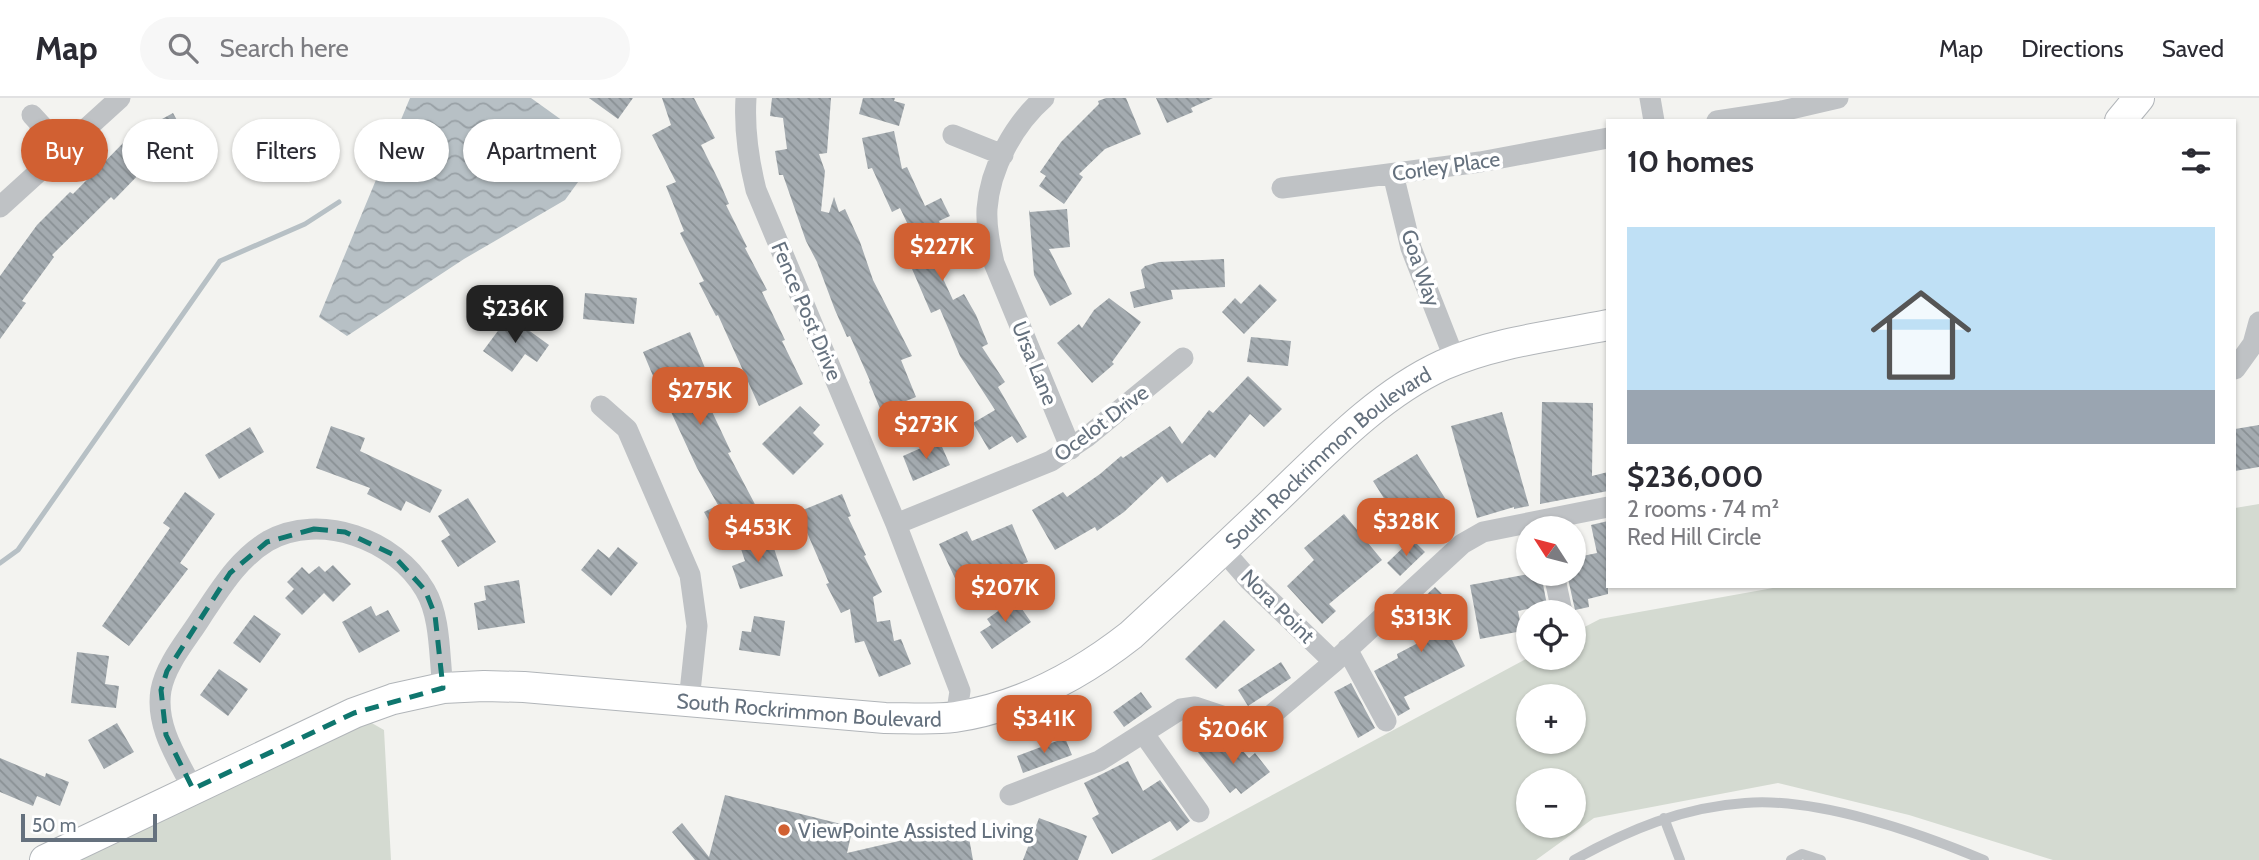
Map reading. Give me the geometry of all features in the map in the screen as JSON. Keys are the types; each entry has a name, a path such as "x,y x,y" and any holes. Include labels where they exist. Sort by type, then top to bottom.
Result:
{"main road":[{"path":"2122,119 2138,98"},
{"name":"South Rockrimmon Boulevard","path":"45,860 354,713 393,699 443,688 524,687 884,718 956,717 1035,694 1100,660 1223,550 1367,415 1415,380 1455,360 1500,345 1606,325"}],"street":[{"path":"97,119 120,98"},
{"name":"Fence Post Drive","path":"746,98 744,126 747,158 756,190 896,524 960,691 956,717"},
{"name":"Ursa Lane","path":"1044,98 1031,109 1015,131 992,182 987,209 988,236 994,263 1070,449"},
{"path":"1650,98 1654,119"},
{"path":"1730,119 1838,98"},
{"path":"33,115 37,119"},
{"path":"953,135 1003,155"},
{"name":"Corley Place","path":"1282,188 1480,162 1606,138"},
{"name":"Goa Way","path":"1392,174 1411,248 1455,360"},
{"path":"0,207 27,182"},
{"path":"2236,368 2253,344 2259,322"},
{"name":"Ocelot Drive","path":"896,524 1051,461 1070,449 1183,358"},
{"path":"601,407 627,429 690,575 697,626 689,701"},
{"name":"Nora Point","path":"1575,516 1606,508"},
{"path":"193,789 166,735 161,714 161,690 167,671 230,573 286,524 345,532 392,554 410,570 425,590 435,615 443,688"},
{"name":"Nora Point","path":"1010,795 1099,761 1181,709 1195,707 1240,722 1268,718 1462,544 1483,532 1516,528"},
{"name":"Nora Point","path":"1223,550 1250,581 1340,655"},
{"path":"1340,655 1385,721"},
{"path":"1144,734 1199,812"}],"lane":[{"path":"1574,860 1639,827 1664,818 1745,803 1782,803 1825,810 1884,825 1966,856 1984,860"},
{"path":"1664,818 1680,860"},
{"path":"1791,860 1802,854 1821,860"}],"highlighted area":[{"path":"314,529 345,532 392,554 425,590 435,615 443,688 354,713 193,789 166,735 161,690 167,671 230,573 267,542"}],"shaded area":[{"path":"2259,504 2259,860 2053,860 1909,815 1778,783 1594,818 1586,824 1586,768 1516,768 1516,838 1566,838 1536,860 1151,860 1516,664 1516,670 1586,670 1586,626 1600,619 1773,588 2236,588 2236,508"},
{"path":"354,713 384,730 391,860 42,860"}],"water":[{"path":"410,98 531,98 560,119 463,119 463,182 578,182 565,200 464,259 347,336 319,317 375,182 449,182 449,119 401,119"}],"building":[{"path":"589,98 633,98 618,119"},
{"path":"662,98 694,98 715,138 701,145 729,204 726,205 747,247 745,248 767,290 762,292 803,384 759,406 718,315 716,316 699,283 704,281 680,233 684,231 666,186 676,182 652,135 671,125"},
{"path":"772,98 831,98 827,153 819,154 825,171 821,211 829,213 834,197 839,212 845,209 873,280 912,356 901,360 916,397 881,411 806,241 783,175 779,175 775,151 787,149 783,118 770,116"},
{"path":"863,98 895,98 894,101 905,104 899,126 859,114"},
{"path":"1106,98 1126,98 1141,134 1105,149 1079,174 1083,177 1064,204 1039,186 1046,176 1040,172 1061,142 1099,104 1098,101"},
{"path":"1156,98 1213,98 1191,108 1193,112 1167,123"},
{"path":"173,113 176,119 162,119"},
{"path":"894,131 902,169 907,167 925,206 941,198 950,216 939,221 943,231 939,233 953,263 939,270 953,300 964,294 976,315 988,344 982,347 1005,382 998,387 1027,437 1017,443 1012,436 989,450 973,423 995,410 960,356 940,309 931,313 906,255 919,248 900,208 892,212 872,168 868,169 862,138"},
{"path":"122,144 122,182 131,182 114,200 111,197 52,255 54,257 22,301 26,303 0,339 0,276 37,225 70,192 73,194 85,182 108,182 108,158"},
{"path":"1067,209 1070,247 1049,249 1072,294 1050,306 1034,275 1029,210"},
{"path":"1224,259 1225,287 1171,290 1173,299 1134,308 1130,292 1145,288 1141,270 1145,266 1159,262"},
{"path":"1260,284 1277,300 1244,334 1222,312 1235,298 1241,304"},
{"path":"585,293 637,298 634,324 583,319"},
{"path":"1109,298 1141,322 1112,362 1114,364 1092,383 1057,343 1079,324 1082,328 1094,310"},
{"path":"509,316 549,345 537,362 525,354 512,372 483,351"},
{"path":"690,332 710,380 699,384 731,452 728,453 758,510 715,532 704,512 718,505 697,468 665,399 663,400 643,352"},
{"path":"1251,337 1291,341 1288,366 1247,362"},
{"path":"1248,376 1282,409 1264,427 1250,414 1215,458 1210,454 1167,483 1162,476 1124,512 1097,531 1095,527 1055,550 1032,510 1063,492 1067,497 1121,456 1123,458 1170,426 1182,444 1209,410 1213,413"},
{"path":"1542,402 1593,403 1592,476 1606,472 1606,491 1540,504"},
{"path":"800,406 820,425 813,433 824,444 793,475 762,444"},
{"path":"1502,412 1529,506 1514,507 1477,518 1451,426"},
{"path":"2259,425 2259,467 2236,471 2236,429"},
{"path":"331,426 365,438 360,451 442,490 430,513 406,501 401,511 367,494 370,488 316,468"},
{"path":"250,427 264,452 219,479 205,455"},
{"path":"939,440 950,465 913,481 903,456"},
{"path":"1417,454 1450,506 1406,533 1373,481"},
{"path":"185,492 215,514 180,563 188,569 129,646 102,626 170,528 163,523"},
{"path":"842,494 851,516 848,517 882,592 873,597 877,622 890,620 894,641 901,639 911,664 879,677 864,641 855,643 850,609 841,613 826,584 829,583 798,512"},
{"path":"468,498 496,542 458,567 441,541 450,535 438,516"},
{"path":"1344,514 1382,560 1329,604 1336,611 1322,624 1287,586 1314,560 1304,548"},
{"path":"1606,521 1608,594 1588,599 1589,607 1586,608 1586,600 1573,600 1570,586 1586,586 1586,555 1597,553 1591,525"},
{"path":"1012,524 1028,562 1002,572 1001,570 960,589 939,544 967,531 972,541"},
{"path":"770,536 783,576 740,589 732,566 745,561 740,546"},
{"path":"1412,539 1425,552 1400,576 1387,563"},
{"path":"618,547 638,563 611,596 581,570 598,549 609,558"},
{"path":"333,565 351,584 333,602 324,593 302,615 285,598 294,589 287,582 302,567 309,574 319,566 325,572"},
{"path":"1516,576 1516,586 1543,586 1546,600 1516,600 1516,632 1480,639 1470,585"},
{"path":"519,580 525,623 478,630 474,603 486,600 484,586"},
{"path":"1435,587 1446,598 1436,608 1465,666 1404,697 1410,709 1398,716 1374,671 1418,643 1398,621"},
{"path":"1015,599 1031,622 992,649 980,632 991,625 987,619"},
{"path":"371,606 376,616 388,610 400,631 359,653 342,622"},
{"path":"254,615 281,634 260,663 233,643"},
{"path":"754,616 785,621 780,656 739,650 742,631 751,632"},
{"path":"1224,620 1255,650 1216,689 1185,659"},
{"path":"77,652 109,656 105,684 119,686 116,708 71,703"},
{"path":"1281,662 1291,678 1248,706 1238,690"},
{"path":"219,669 248,689 228,716 200,695"},
{"path":"1351,683 1375,728 1358,738 1334,692"},
{"path":"1141,692 1152,707 1124,727 1113,712"},
{"path":"117,723 134,752 104,769 88,740"},
{"path":"1216,736 1227,750 1236,743 1249,758 1255,753 1270,772 1241,794 1236,788 1230,793 1197,751"},
{"path":"1065,738 1072,755 1023,773 1017,756"},
{"path":"0,758 45,777 46,773 69,782 60,806 37,796 33,806 0,792"},
{"path":"1128,761 1143,791 1160,780 1190,821 1177,831 1170,821 1112,854 1092,818 1099,814 1084,783"},
{"name":"ViewPointe Assisted Living","path":"725,795 853,827 847,853 959,827 962,839 969,838 973,860 695,860 672,832 682,823 709,857"},
{"path":"1039,818 1087,836 1078,860 1023,860"}],"waterway":[{"path":"0,563 18,550 220,261 305,224 339,202"}],"place":[{"name":"ViewPointe Assisted Living","path":"784,830"}]}
